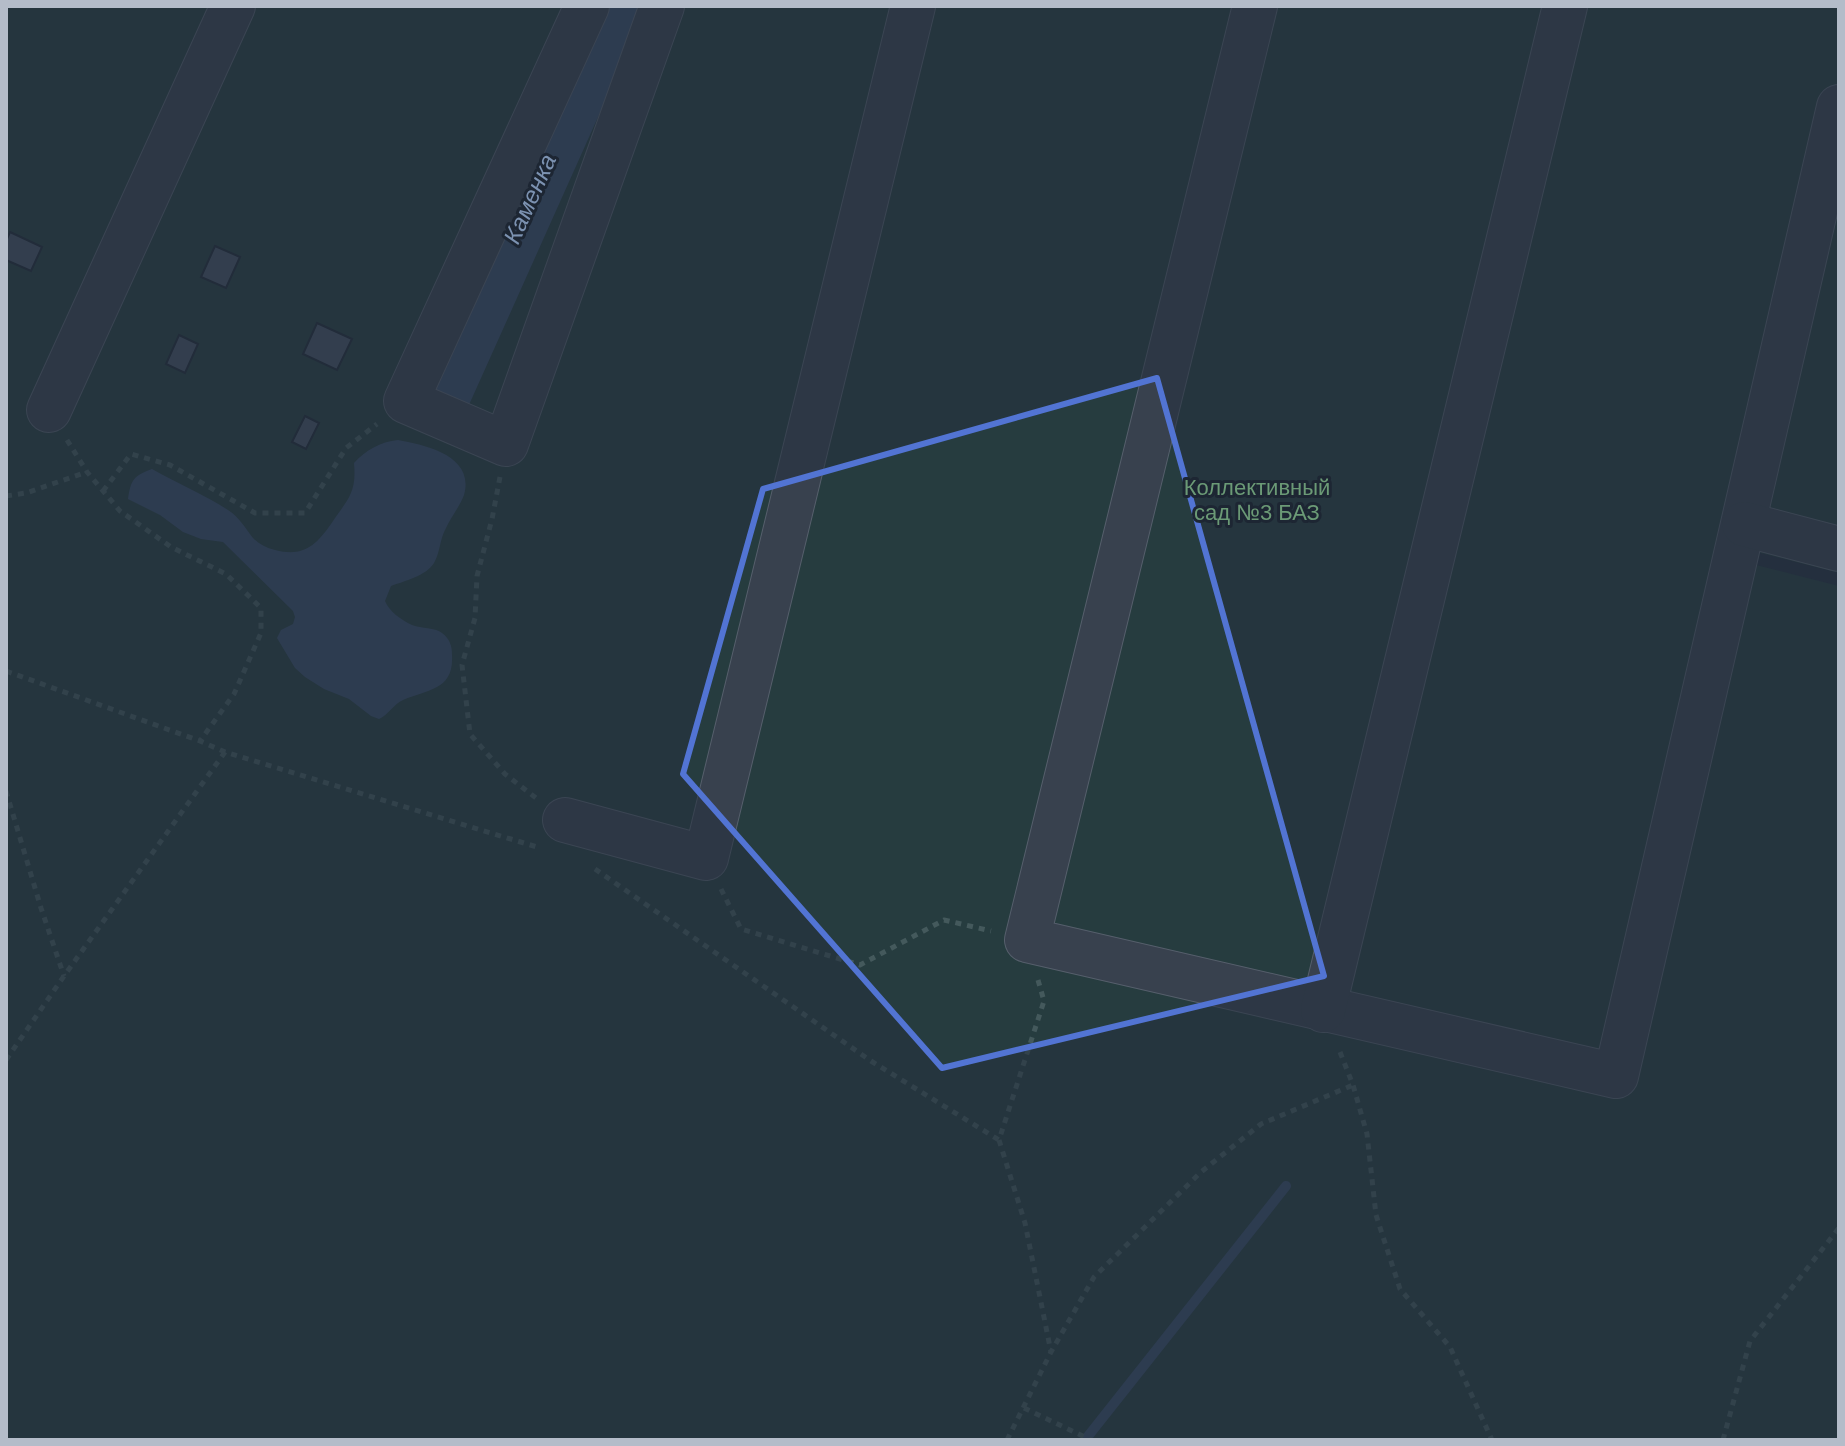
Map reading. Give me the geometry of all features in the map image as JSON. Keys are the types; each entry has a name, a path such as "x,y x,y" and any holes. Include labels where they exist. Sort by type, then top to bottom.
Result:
{"lane":[{"path":"49,410 233,6"},
{"path":"587,6 406,401 506,444 662,6"},
{"path":"552,834 706,858 913,6"},
{"path":"1255,6 1027,940 1616,1076 1839,107"},
{"path":"1323,1010 1565,6"},
{"path":"1744,524 1839,549"}],"path":[{"path":"103,491 131,454 170,465 255,513 305,513 346,448 406,401"},
{"path":"506,444 492,519 477,576 475,618 462,665 470,734 552,834"},
{"path":"6,496 26,493 87,472 120,511 171,547 226,574 261,608 261,633 234,694 200,741"},
{"path":"6,671 225,752 552,834"},
{"path":"6,1060 225,752"},
{"path":"6,791 64,976"},
{"path":"706,858 741,929 860,965 944,920 1027,940 1044,1001 999,1140 1025,1223 1051,1352"},
{"path":"583,861 871,1061 999,1140"},
{"path":"1007,1440 1051,1352 1094,1277 1201,1172 1261,1124 1353,1085 1367,1134 1376,1215 1400,1289 1450,1347 1491,1439"},
{"path":"1723,1440 1750,1341 1839,1228"},
{"path":"1023,1408 1091,1440"}],"highlighted area":[{"path":"1157,378 1324,976 942,1068 683,774 763,489"}],"green space":[{"name":"Коллективный сад №3 БАЗ","path":"6,6 1839,6 1839,573 1752,551 1756,565 1839,586 1839,1440 6,1440"}],"water":[{"path":"398,440 446,455 462,471 465,482 464,495 444,532 434,563 420,575 391,586 385,601 392,612 404,621 439,631 447,638 452,652 452,667 444,682 403,700 379,719 349,699 324,689 295,668 277,638 281,630 293,624 293,611 223,542 201,539 183,532 160,515 128,499 134,480 152,469 228,510 263,546 285,552 300,551 319,539 346,502 354,482 354,463 374,447"}],"building":[{"path":"10,232 42,247 31,271 6,260 6,241"},
{"path":"215,246 240,257 226,288 201,277"},
{"path":"317,323 352,339 337,370 303,354"},
{"path":"179,335 198,344 185,373 166,364"},
{"path":"305,416 319,423 306,449 292,442"}],"waterway":[{"name":"Каменка","path":"443,392 616,6"},
{"path":"1085,1440 1286,1186"}]}
